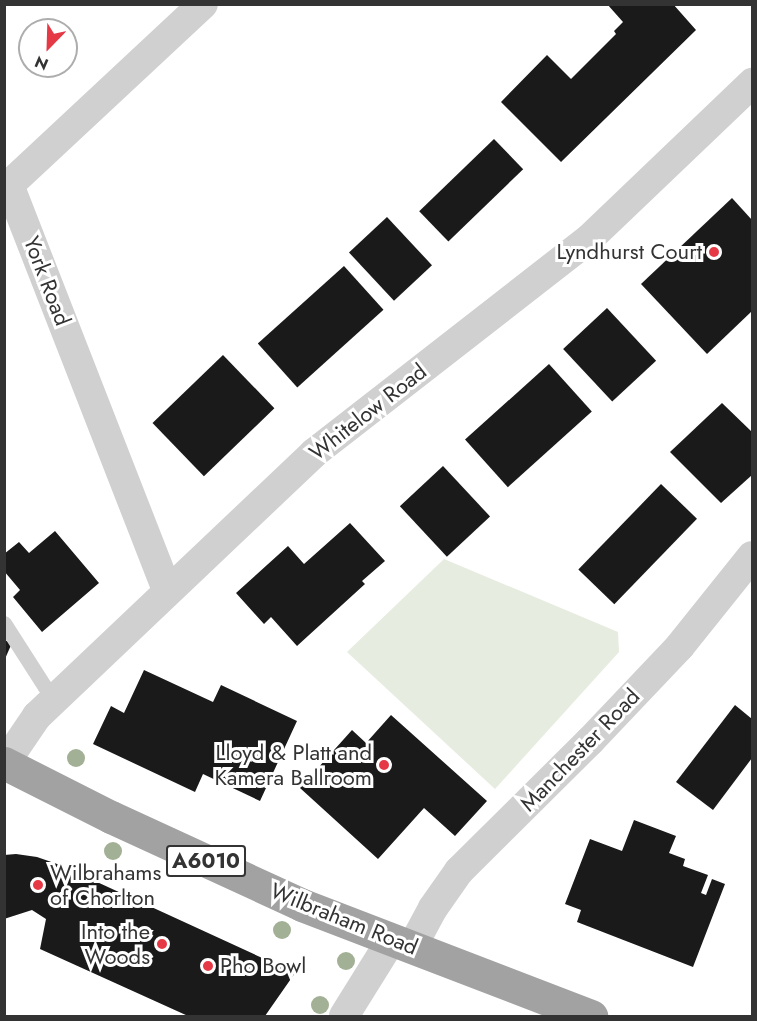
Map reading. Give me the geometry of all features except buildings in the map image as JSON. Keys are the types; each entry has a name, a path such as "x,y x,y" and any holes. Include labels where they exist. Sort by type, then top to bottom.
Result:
{"highway":[{"name":"Wilbraham Road","path":"5,763 111,817 292,901 591,1017"}],"street":[{"name":"York Road","path":"167,590 9,185 203,4"},
{"name":"Whitelow Road","path":"5,763 22,735 56,698 167,590 314,453 590,239 753,83"},
{"name":"Manchester Road","path":"344,1017 402,943 434,908 459,871 590,741 680,646 753,556"}],"lane":[{"path":"4,623 45,687 56,698"}],"shaded area":[{"path":"444,559 618,632 619,652 495,789 347,652"}],"place":[{"name":"Lyndhurst Court","path":"714,252"},
{"name":"Lloyd & Platt and Kamera Ballroom","path":"384,765"},
{"name":"Wilbrahams of Chorlton","path":"38,885"},
{"name":"Into the Woods","path":"162,944"},
{"name":"Pho Bowl","path":"208,966"}]}
